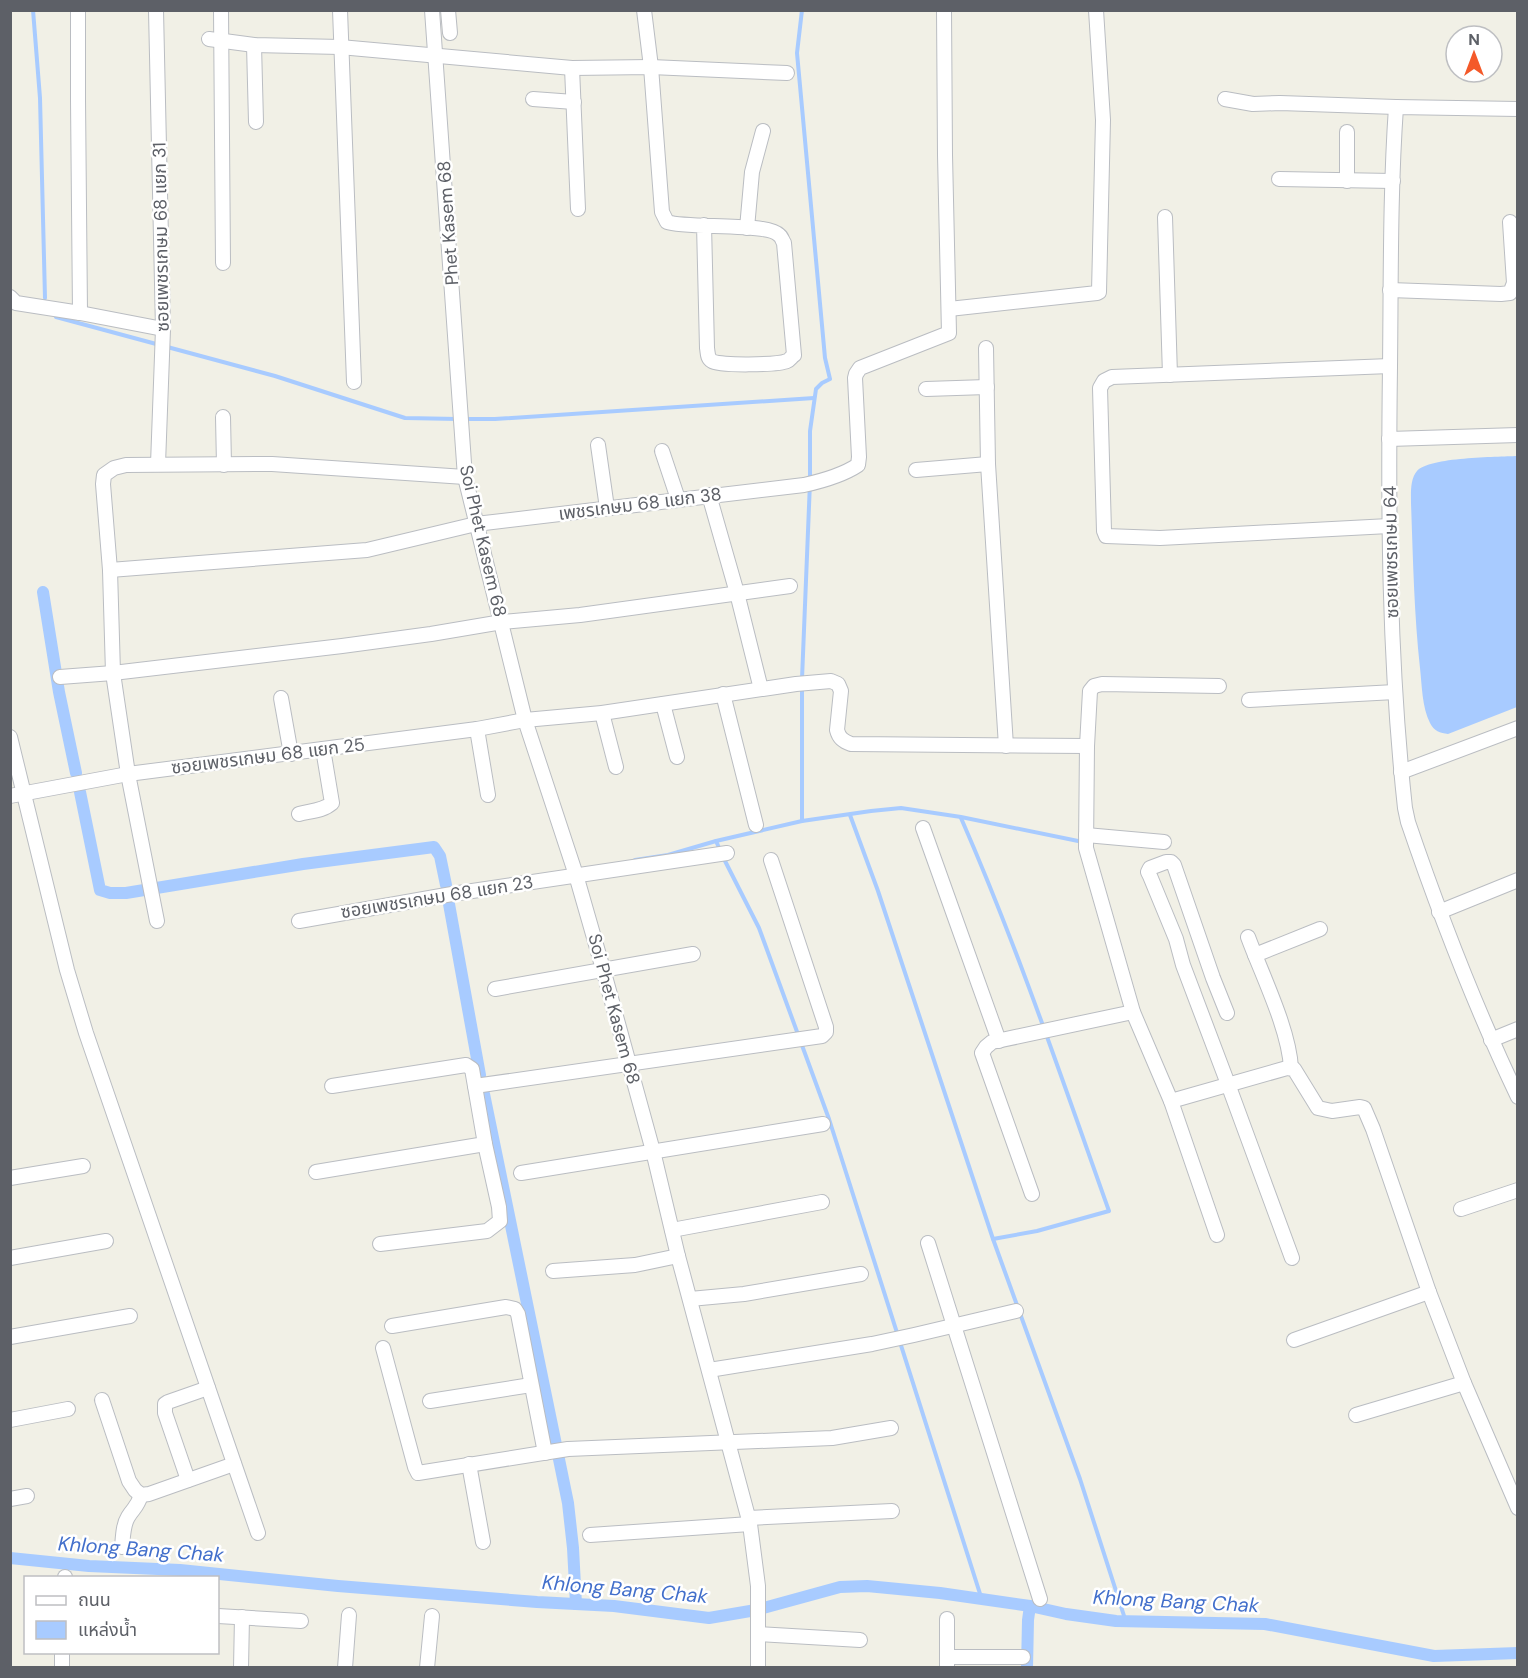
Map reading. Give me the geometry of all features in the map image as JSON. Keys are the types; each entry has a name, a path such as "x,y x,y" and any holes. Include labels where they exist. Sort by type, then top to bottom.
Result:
{"street":[{"path":"78,10 80,313"},
{"name":"ซอยเพชรเกษม 68 แยก 31","path":"156,10 163,329 158,464"},
{"path":"221,10 215,39 224,263"},
{"path":"340,10 354,382"},
{"name":"Phet Kasem 68","path":"432,10 463,435"},
{"path":"448,10 450,33"},
{"path":"644,10 651,67 662,212 667,222 674,224 704,225 771,230 779,235 784,243 794,355 786,362 751,365 721,364 709,358 704,225"},
{"path":"944,10 949,309 1099,292 1103,120 1096,10"},
{"path":"215,39 254,45 340,47 572,68 651,67 787,73"},
{"path":"254,45 256,122"},
{"path":"572,68 578,209"},
{"path":"533,99 574,102"},
{"path":"1225,99 1253,104 1518,109"},
{"name":"ซอยเพชรเกษม 64","path":"1396,107 1390,290 1389,526 1395,692 1401,772 1408,822 1439,912 1491,1040 1518,1097"},
{"path":"747,228 752,172 763,131"},
{"path":"1347,132 1347,181"},
{"path":"1279,180 1393,182"},
{"path":"1165,217 1170,375"},
{"path":"1390,290 1510,293 1514,283 1510,222"},
{"path":"10,297 16,303 163,329"},
{"name":"เพชรเกษม 68 แยก 38","path":"110,570 367,550 476,524 819,482 858,465 855,378 858,370 947,335 949,333 949,309"},
{"path":"986,348 988,464 1006,746 1088,746"},
{"path":"1389,526 1160,538 1106,536 1100,388 1104,381 1112,378 1390,366"},
{"path":"926,389 987,387"},
{"path":"224,417 224,465"},
{"name":"Soi Phet Kasem 68","path":"463,435 465,477 525,720 576,875 603,969 750,1521 758,1586 759,1668"},
{"path":"1389,439 1518,435"},
{"path":"598,445 608,508"},
{"path":"662,451 678,499"},
{"path":"157,921 128,774 113,673 104,475 114,468 126,465 272,464 465,477"},
{"path":"916,470 988,464"},
{"path":"709,495 761,689"},
{"path":"60,678 431,634 502,622 580,615 790,586"},
{"name":"ซอยเพชรเกษม 68 แยก 25","path":"17,795 128,774 831,681 838,684 841,691 837,730 843,741 851,744 1006,746"},
{"path":"1217,1235 1171,1101 1133,1012 1086,841 1090,691 1094,686 1102,684 1219,686"},
{"path":"1249,700 1395,692"},
{"path":"723,694 756,825"},
{"path":"281,698 291,754"},
{"path":"663,704 677,757"},
{"path":"602,712 616,767"},
{"path":"1401,772 1518,728"},
{"path":"477,729 488,795"},
{"path":"10,737 17,795 86,1033 258,1533"},
{"path":"299,813 321,809 332,802 323,749"},
{"path":"923,828 999,1041"},
{"path":"1086,841 1164,842"},
{"name":"ซอยเพชรเกษม 68 แยก 23","path":"299,921 452,894 727,853"},
{"path":"475,1086 822,1036 826,1032 771,860"},
{"path":"1227,1013 1174,865 1166,862 1152,867 1148,872 1176,939 1181,960 1292,1258"},
{"path":"1439,912 1518,880"},
{"path":"1255,955 1320,929"},
{"path":"1248,937 1290,1053 1291,1068"},
{"path":"495,989 693,954"},
{"path":"1032,1194 982,1053 992,1042 1133,1012"},
{"path":"1491,1040 1518,1029"},
{"path":"332,1086 466,1065 472,1070 500,1221 487,1231 380,1244"},
{"path":"1171,1101 1291,1068 1294,1069 1318,1108 1332,1111 1364,1108 1464,1383 1518,1508"},
{"path":"521,1173 823,1124"},
{"path":"316,1172 485,1144"},
{"path":"10,1178 83,1166"},
{"path":"1461,1209 1518,1190"},
{"path":"672,1230 822,1202"},
{"path":"10,1258 106,1241"},
{"path":"928,1243 1040,1599"},
{"path":"553,1271 635,1265 678,1256"},
{"path":"690,1299 744,1294 861,1274"},
{"path":"1294,1340 1429,1292"},
{"path":"392,1326 506,1306 515,1309 548,1452"},
{"path":"709,1370 872,1344 1016,1311"},
{"path":"10,1337 130,1316"},
{"path":"383,1348 418,1473 568,1449 832,1438 891,1428"},
{"path":"1356,1415 1464,1383"},
{"path":"430,1401 531,1385"},
{"path":"188,1480 165,1413 165,1404 208,1388"},
{"path":"102,1400 129,1481 141,1495"},
{"path":"10,1420 68,1409"},
{"path":"141,1495 234,1464"},
{"path":"469,1464 483,1542"},
{"path":"122,1547 126,1520 137,1508 141,1495"},
{"path":"10,1499 27,1496"},
{"path":"590,1535 892,1511"},
{"path":"345,1668 349,1615"},
{"path":"219,1616 301,1621"},
{"path":"428,1668 432,1616"},
{"path":"240,1668 242,1617"},
{"path":"947,1619 947,1662 1023,1657"},
{"path":"759,1629 860,1640"}],"water":[{"path":"1517,456 1517,707 1448,734 1442,733 1435,730 1430,723 1423,696 1414,586 1411,503 1413,478 1424,466 1449,460"}],"waterway":[{"path":"33,10 40,98 45,298"},
{"path":"802,10 797,53 825,358 830,379 816,389 810,431 802,679"},
{"path":"56,317 275,376 405,418 458,419"},
{"path":"465,419 495,419 814,398"},
{"path":"43,592 59,692 76,773"},
{"path":"802,686 802,821"},
{"path":"80,792 100,890 110,893 126,893 303,864 434,847 440,856 446,885"},
{"path":"635,860 668,855 802,821 901,808 961,817 1083,842"},
{"path":"850,815 878,891 993,1239 1080,1479 1126,1622"},
{"path":"961,818 1020,964 1109,1211 1037,1231 993,1239"},
{"path":"716,841 720,850"},
{"path":"723,857 759,928 829,1119 982,1600"},
{"path":"449,904 480,1075"},
{"path":"484,1094 568,1503 576,1604"},
{"name":"Khlong Bang Chak","path":"10,1558 89,1566 180,1570 338,1586 537,1602 614,1606 709,1618 756,1610 840,1587 867,1586 940,1593 1116,1621 1265,1624 1434,1656 1518,1653"},
{"path":"1027,1668 1030,1606"}]}
